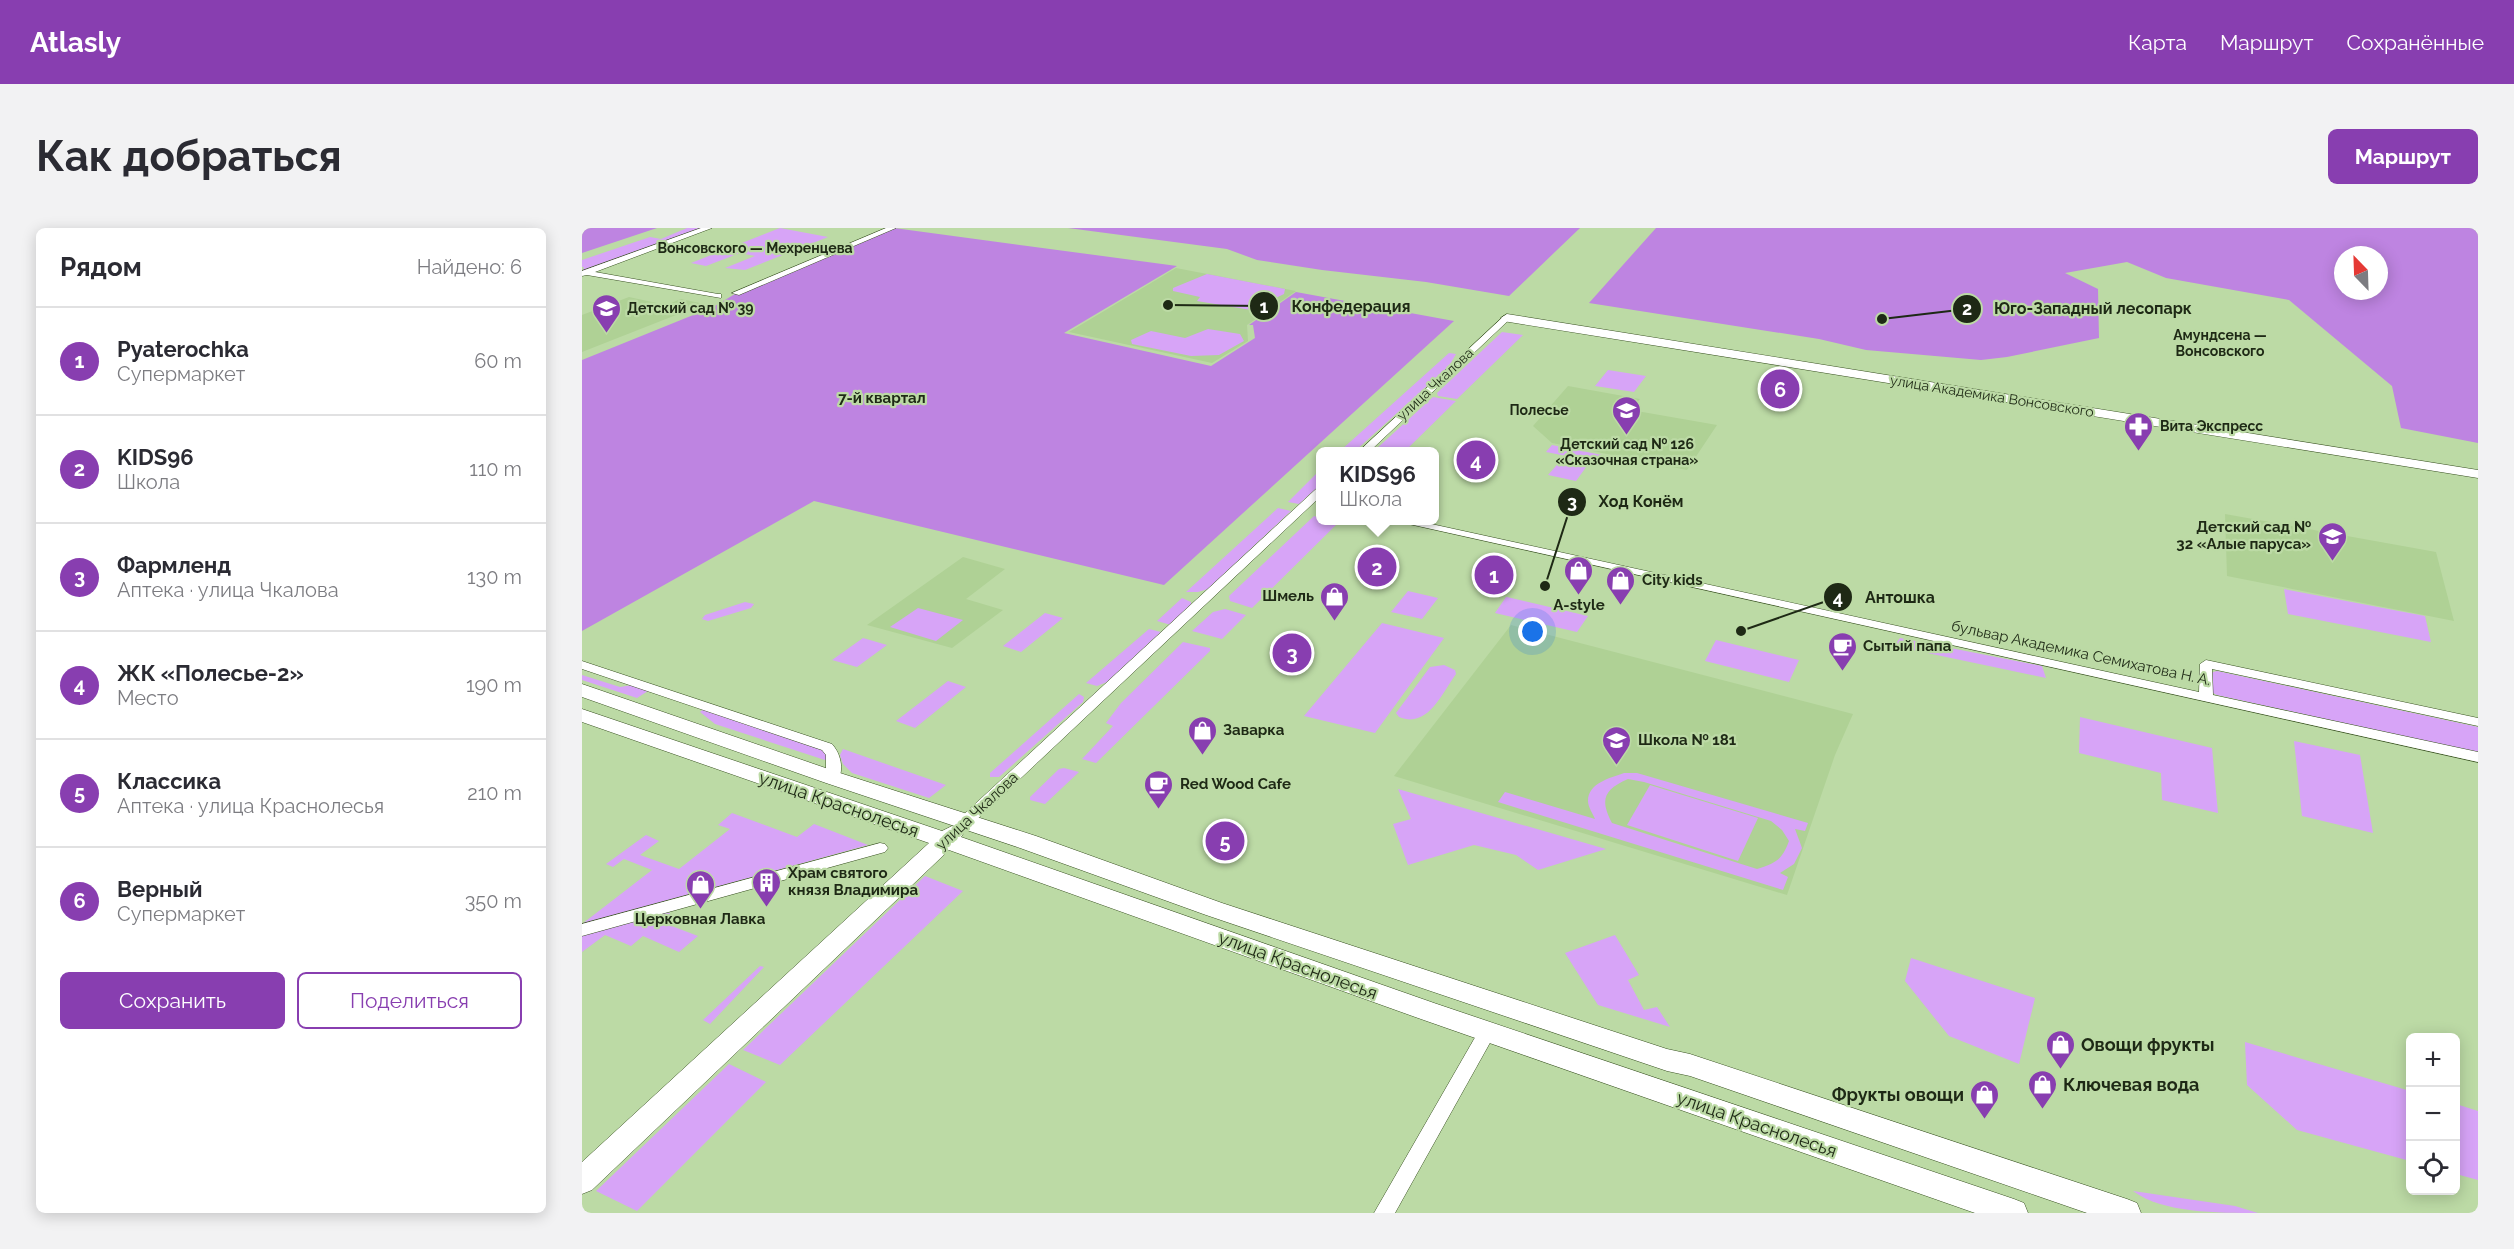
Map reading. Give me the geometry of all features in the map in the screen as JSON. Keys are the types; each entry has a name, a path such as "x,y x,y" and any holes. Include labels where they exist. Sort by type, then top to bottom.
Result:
{"street":[{"path":"585,273 708,228"},
{"path":"736,292 892,228"},
{"path":"585,273 718,296"},
{"name":"улица Чкалова","path":"1368,447 1507,318"},
{"name":"улица Академика Вонсовского","path":"1507,318 2478,474"},
{"name":"улица Чкалова","path":"582,1181 944,841 1316,499"},
{"name":"бульвар Академика Семихатова Н. А.","path":"1419,525 2478,757"},
{"name":"бульвар Академика Семихатова Н. А.","path":"2206,696 2206,664 2478,722"},
{"name":"улица Краснолесья","path":"582,665 827,747 833,754 833,778"},
{"name":"улица Краснолесья","path":"582,690 833,778 966,821 1214,909 1488,1001 1690,1065 2127,1213"},
{"name":"улица Краснолесья","path":"582,715 1487,1032 2014,1213"},
{"path":"582,930 880,848"},
{"path":"1384,1213 1487,1032"},
{"path":"1679,1097 1690,1065"}],"shaded area":[{"path":"582,228 657,228 582,253"},
{"path":"687,228 703,228 582,272 584,267 582,267 582,260 650,237 661,239"},
{"path":"780,228 828,237 745,270 725,268 755,256 740,253 706,266 691,263"},
{"path":"894,228 1177,266 1064,333 1211,366 1255,338 1253,325 1249,325 1296,292 1454,321 1164,585 814,501 582,631 582,360 713,307 735,294"},
{"path":"1068,228 1580,228 1509,296 1426,282 1257,260 1227,249"},
{"path":"1656,228 2478,228 2478,443 2401,428 2392,386 2289,300 2166,278 2127,262 2065,273 2098,289 2099,338 2007,357 1981,360 1866,350 1819,339 1589,303"},
{"path":"1176,268 1296,291 1247,325 1248,341 1212,363 1069,332"},
{"path":"1207,274 1285,289 1284,294 1251,310 1197,301 1200,297 1173,291 1173,288"},
{"name":"Детский сад № 39","path":"629,297 666,305 681,299 704,304 582,352 582,315"},
{"path":"1208,329 1240,334 1244,341 1219,355 1191,356 1132,344 1131,340 1151,331 1185,338"},
{"path":"1502,332 1523,335 1457,399 1438,396 1437,393"},
{"path":"1449,353 1456,354 1449,366 1359,447 1344,447"},
{"path":"1608,370 1646,376 1634,392 1595,386"},
{"name":"Детский сад № 126 «Сказочная страна»","path":"1568,386 1640,399 1631,410 1717,425 1687,470 1552,443 1533,426"},
{"path":"1433,397 1456,401 1409,447 1378,447"},
{"path":"1552,445 1602,455 1597,462 1546,452"},
{"path":"1563,458 1589,463 1576,481 1548,475"},
{"path":"1316,474 1316,489 1299,504 1288,502"},
{"path":"1278,508 1291,511 1208,589 1186,592"},
{"name":"Детский сад № 32 «Алые паруса»","path":"2225,514 2436,552 2454,621 2227,576"},
{"path":"1314,516 1316,517 1316,525 1336,525 1252,608 1230,601 1229,596"},
{"path":"963,557 1005,569 966,599 1003,610 952,648 867,625"},
{"path":"2284,589 2425,616 2431,642 2288,614"},
{"path":"1408,591 1438,598 1422,619 1391,612"},
{"path":"1506,597 1588,616 1577,632 1495,613"},
{"path":"1182,598 1191,602 1191,605 1171,625 1157,621"},
{"path":"745,602 754,604 751,608 708,621 702,619 705,615"},
{"path":"918,608 963,620 936,641 890,627"},
{"path":"1225,609 1246,615 1222,639 1192,631 1213,612"},
{"path":"1045,613 1063,618 1021,652 1003,646"},
{"path":"1382,623 1444,638 1375,733 1304,716"},
{"name":"Школа № 181","path":"1511,625 1853,714 1835,755 1787,895 1394,776"},
{"path":"1149,629 1161,632 1107,682 1097,686 1086,683"},
{"path":"863,638 887,645 857,667 832,660"},
{"path":"1900,638 2042,666 2046,678 1894,646"},
{"path":"1716,640 1799,660 1789,682 1705,661"},
{"path":"1183,642 1210,648 1210,651 1096,763 1082,759 1113,726 1106,723 1121,703"},
{"path":"1444,665 1455,670 1456,674 1433,707 1418,718 1399,717 1396,713 1430,667"},
{"path":"2217,671 2478,727 2478,753 2217,695 2211,692 2210,673"},
{"path":"582,675 620,687 632,685 648,691 637,698 582,680"},
{"path":"948,681 966,687 915,728 896,721"},
{"path":"1079,694 1084,697 1083,702 999,777 990,777 990,773"},
{"path":"704,709 822,748 828,754 828,761 715,724 700,712"},
{"path":"2080,717 2212,748 2218,813 2162,800 2161,773 2079,753"},
{"path":"2294,741 2360,755 2373,833 2302,816"},
{"path":"843,749 946,785 929,798 852,773 843,764 840,755"},
{"path":"1059,769 1079,772 1045,804 1030,800 1030,797"},
{"path":"1624,773 1637,773 1808,823 1805,831 1795,829 1802,848 1794,864 1780,873 1788,877 1783,890 1498,802 1505,792 1595,819 1588,803 1592,790 1601,782","holes":["1628,779 1771,821 1782,830 1789,841 1781,857 1757,869 1612,823 1605,802 1609,792 1613,787"]},
{"path":"1650,785 1758,818 1738,861 1627,825"},
{"path":"1398,789 1606,849 1538,870 1516,855 1474,845 1408,865 1393,824 1411,819"},
{"path":"732,813 797,837 814,824 868,845 582,924 652,870 624,859 613,867 606,864 646,835 659,841 640,855 679,869 730,829 718,825"},
{"path":"925,876 963,891 780,1065 743,1050"},
{"path":"666,912 670,913 669,925 698,936 679,952 643,936 631,946 605,935 582,952 582,935"},
{"path":"1615,935 1639,975 1628,980 1644,1010 1657,1007 1670,1027 1598,1005 1565,953"},
{"path":"1911,958 2035,998 2019,1064 1949,1036 1905,981"},
{"path":"760,966 764,967 710,1024 703,1020"},
{"path":"2245,1042 2406,1090 2406,1160 2297,1130 2247,1085"},
{"path":"729,1064 766,1082 637,1211 596,1191"},
{"path":"2460,1105 2478,1111 2478,1180 2460,1175"},
{"path":"2133,1191 2235,1206 2258,1213 2209,1212 2175,1208 2159,1204"}],"place":[{"name":"Конфедерация","path":"1168,305"},
{"name":"Юго-Западный лесопарк","path":"1882,319"},
{"name":"Детский сад № 39","path":"606,334"},
{"name":"Верный","path":"1780,389"},
{"name":"Детский сад № 126 «Сказочная страна»","path":"1627,436"},
{"name":"Вита Экспресс","path":"2139,452"},
{"name":"ЖК «Полесье-2»","path":"1476,460"},
{"name":"Детский сад № 32 «Алые паруса»","path":"2332,562"},
{"name":"KIDS96","path":"1377,567"},
{"name":"Pyaterochka","path":"1494,575"},
{"name":"Ход Конём","path":"1545,586"},
{"name":"A-style","path":"1579,596"},
{"name":"City kids","path":"1621,606"},
{"name":"Шмель","path":"1335,622"},
{"name":"Антошка","path":"1741,631"},
{"name":"Фармленд","path":"1292,653"},
{"name":"Сытый папа","path":"1842,672"},
{"name":"Заварка","path":"1202,756"},
{"name":"Школа № 181","path":"1617,766"},
{"name":"Red Wood Cafe","path":"1159,810"},
{"name":"Классика","path":"1225,841"},
{"name":"Храм святого князя Владимира","path":"767,908"},
{"name":"Церковная Лавка","path":"700,910"},
{"name":"Овощи фрукты","path":"2060,1070"},
{"name":"Ключевая вода","path":"2042,1110"},
{"name":"Фрукты овощи","path":"1985,1120"}],"district":[{"name":"Вонсовского — Мехренцева","path":"755,248"},
{"name":"Амундсена — Вонсовского","path":"2220,344"},
{"name":"7-й квартал","path":"882,398"},
{"name":"Полесье","path":"1539,410"}]}
